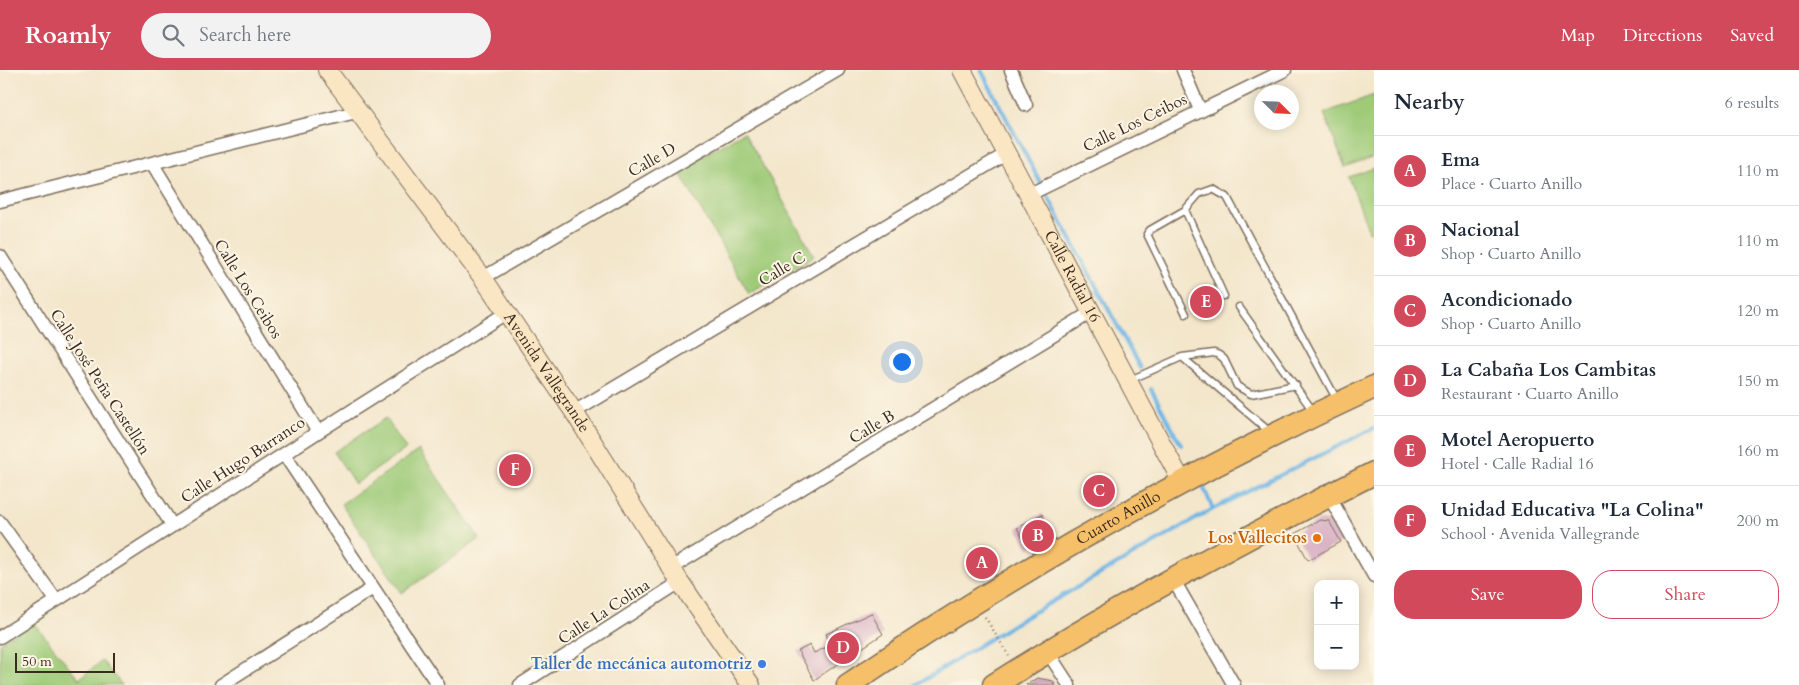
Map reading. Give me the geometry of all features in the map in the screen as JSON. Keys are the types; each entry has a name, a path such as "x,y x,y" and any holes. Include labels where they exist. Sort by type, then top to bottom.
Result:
{"highway":[{"name":"Cuarto Anillo","path":"848,685 924,633 1182,482 1315,414 1374,387"},
{"path":"994,685 1047,651 1173,579 1374,473"}],"street":[{"name":"Avenida Vallegrande","path":"327,70 360,111 483,278 574,412 675,575 751,685"},
{"name":"Calle D","path":"483,278 838,70"},
{"name":"Calle Radial 16","path":"962,70 1090,313 1182,482"},
{"path":"1011,70 1026,105"},
{"path":"1182,70 1200,110"},
{"name":"Calle Los Ceibos","path":"1028,194 1285,70"},
{"path":"0,201 360,111"},
{"name":"Calle C","path":"574,412 1006,154"},
{"name":"Calle Los Ceibos","path":"152,163 318,432"},
{"name":"Calle José Peña Castellón","path":"0,256 172,525"},
{"name":"Calle Hugo Barranco","path":"0,637 172,525 506,313"},
{"name":"Calle B","path":"675,575 1090,313"},
{"path":"284,454 438,685"},
{"path":"1329,496 1374,576"},
{"path":"0,522 56,600"},
{"name":"Calle La Colina","path":"520,685 675,575"},
{"path":"1173,579 1234,685"},
{"path":"221,685 372,588"},
{"path":"1047,651 1069,685"}],"lane":[{"path":"1186,314 1148,234 1150,230 1184,210 1199,194 1213,189 1227,197 1338,403"},
{"path":"1184,210 1224,296"},
{"path":"1238,307 1296,385 1315,414"},
{"path":"1127,382 1182,357 1214,353 1224,359 1237,386 1251,394 1296,385"},
{"path":"1182,357 1274,435"}],"path":[{"path":"988,623 1007,654"}],"green space":[{"path":"1374,95 1374,157 1345,168 1324,113"},
{"path":"744,132 814,256 749,294 678,170"},
{"path":"1374,168 1374,230 1369,232 1349,177"},
{"path":"386,418 406,449 355,484 334,452"},
{"path":"419,450 480,539 402,593 341,504"},
{"path":"33,622 79,679 102,661 122,685 0,685 0,643"}],"building":[{"path":"1098,479 1110,499 1100,504 1089,484"},
{"path":"1042,514 1053,534 1029,548 1017,528"},
{"name":"Los Vallecitos","path":"1320,520 1329,521 1341,542 1308,560 1294,534"},
{"path":"983,549 995,569 981,578 968,557"},
{"path":"871,613 883,634 814,680 798,651 810,645 814,653 831,645 826,634"},
{"path":"1037,678 1053,681 1055,685 1026,685"}],"waterway":[{"path":"981,70 1041,184"},
{"path":"1045,191 1140,368"},
{"path":"1151,389 1181,445"},
{"path":"916,685 1017,622 1213,509 1374,428"},
{"path":"1202,484 1213,509"}],"place":[{"name":"Motel Aeropuerto","path":"1206,302"},
{"name":"Unidad Educativa \"La Colina\"","path":"515,470"},
{"name":"Acondicionado","path":"1099,491"},
{"name":"Nacional","path":"1038,536"},
{"name":"Los Vallecitos","path":"1317,538"},
{"name":"Ema","path":"982,563"},
{"name":"La Cabaña Los Cambitas","path":"843,648"},
{"name":"Taller de mecánica automotriz","path":"762,664"}]}
